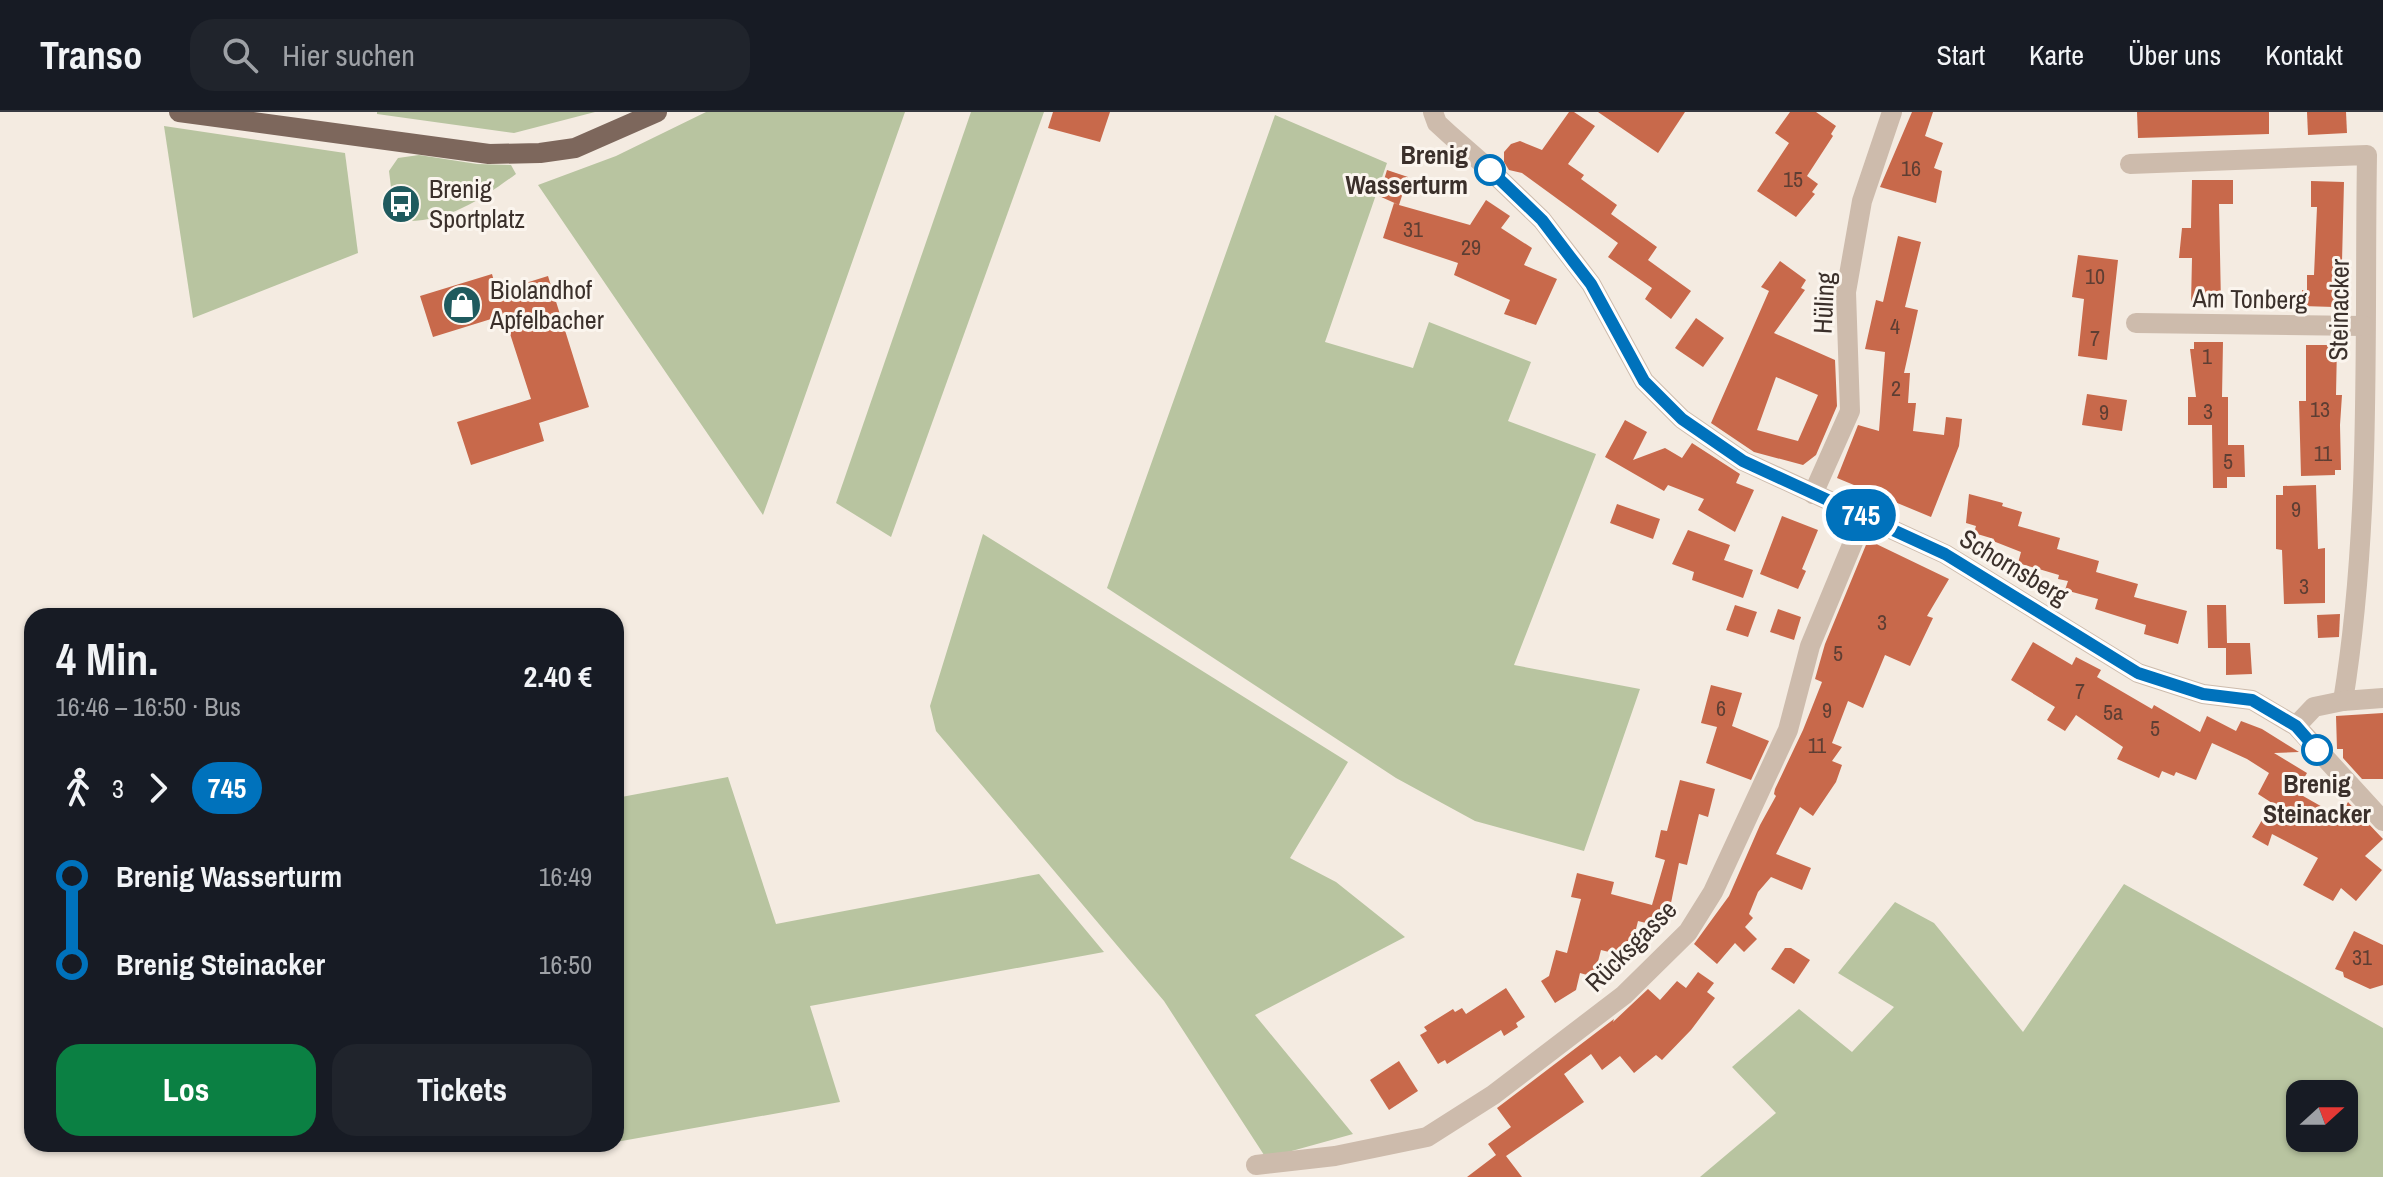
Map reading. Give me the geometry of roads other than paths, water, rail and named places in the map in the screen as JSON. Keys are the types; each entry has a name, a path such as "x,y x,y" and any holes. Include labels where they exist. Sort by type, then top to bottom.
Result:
{"main road":[{"path":"179,112 489,154 540,153 575,148 657,112"}],"street":[{"name":"Schornsberg","path":"1433,112 1437,123 1542,220 1591,284 1644,381 1682,419 1743,461 1945,554 2138,673 2203,694 2252,700 2296,726 2383,821"},
{"name":"Hüling","path":"1813,494 1850,411 1846,292 1862,201 1892,112"},
{"name":"Steinacker","path":"2130,164 2367,155 2374,280 2364,326 2364,506 2343,701"},
{"name":"Am Tonberg","path":"2136,323 2364,326"},
{"name":"Rücksgasse","path":"1256,1165 1335,1156 1427,1137 1493,1095 1624,995 1688,932 1713,892 1788,730 1810,646 1864,516"},
{"path":"2296,726 2314,707 2383,698"}],"place":[{"name":"Brenig Wasserturm","path":"1490,170"},
{"name":"Brenig Sportplatz","path":"401,204"},
{"name":"Biolandhof Apfelbacher","path":"462,305"},
{"name":"Brenig Steinacker","path":"2317,750"}]}
